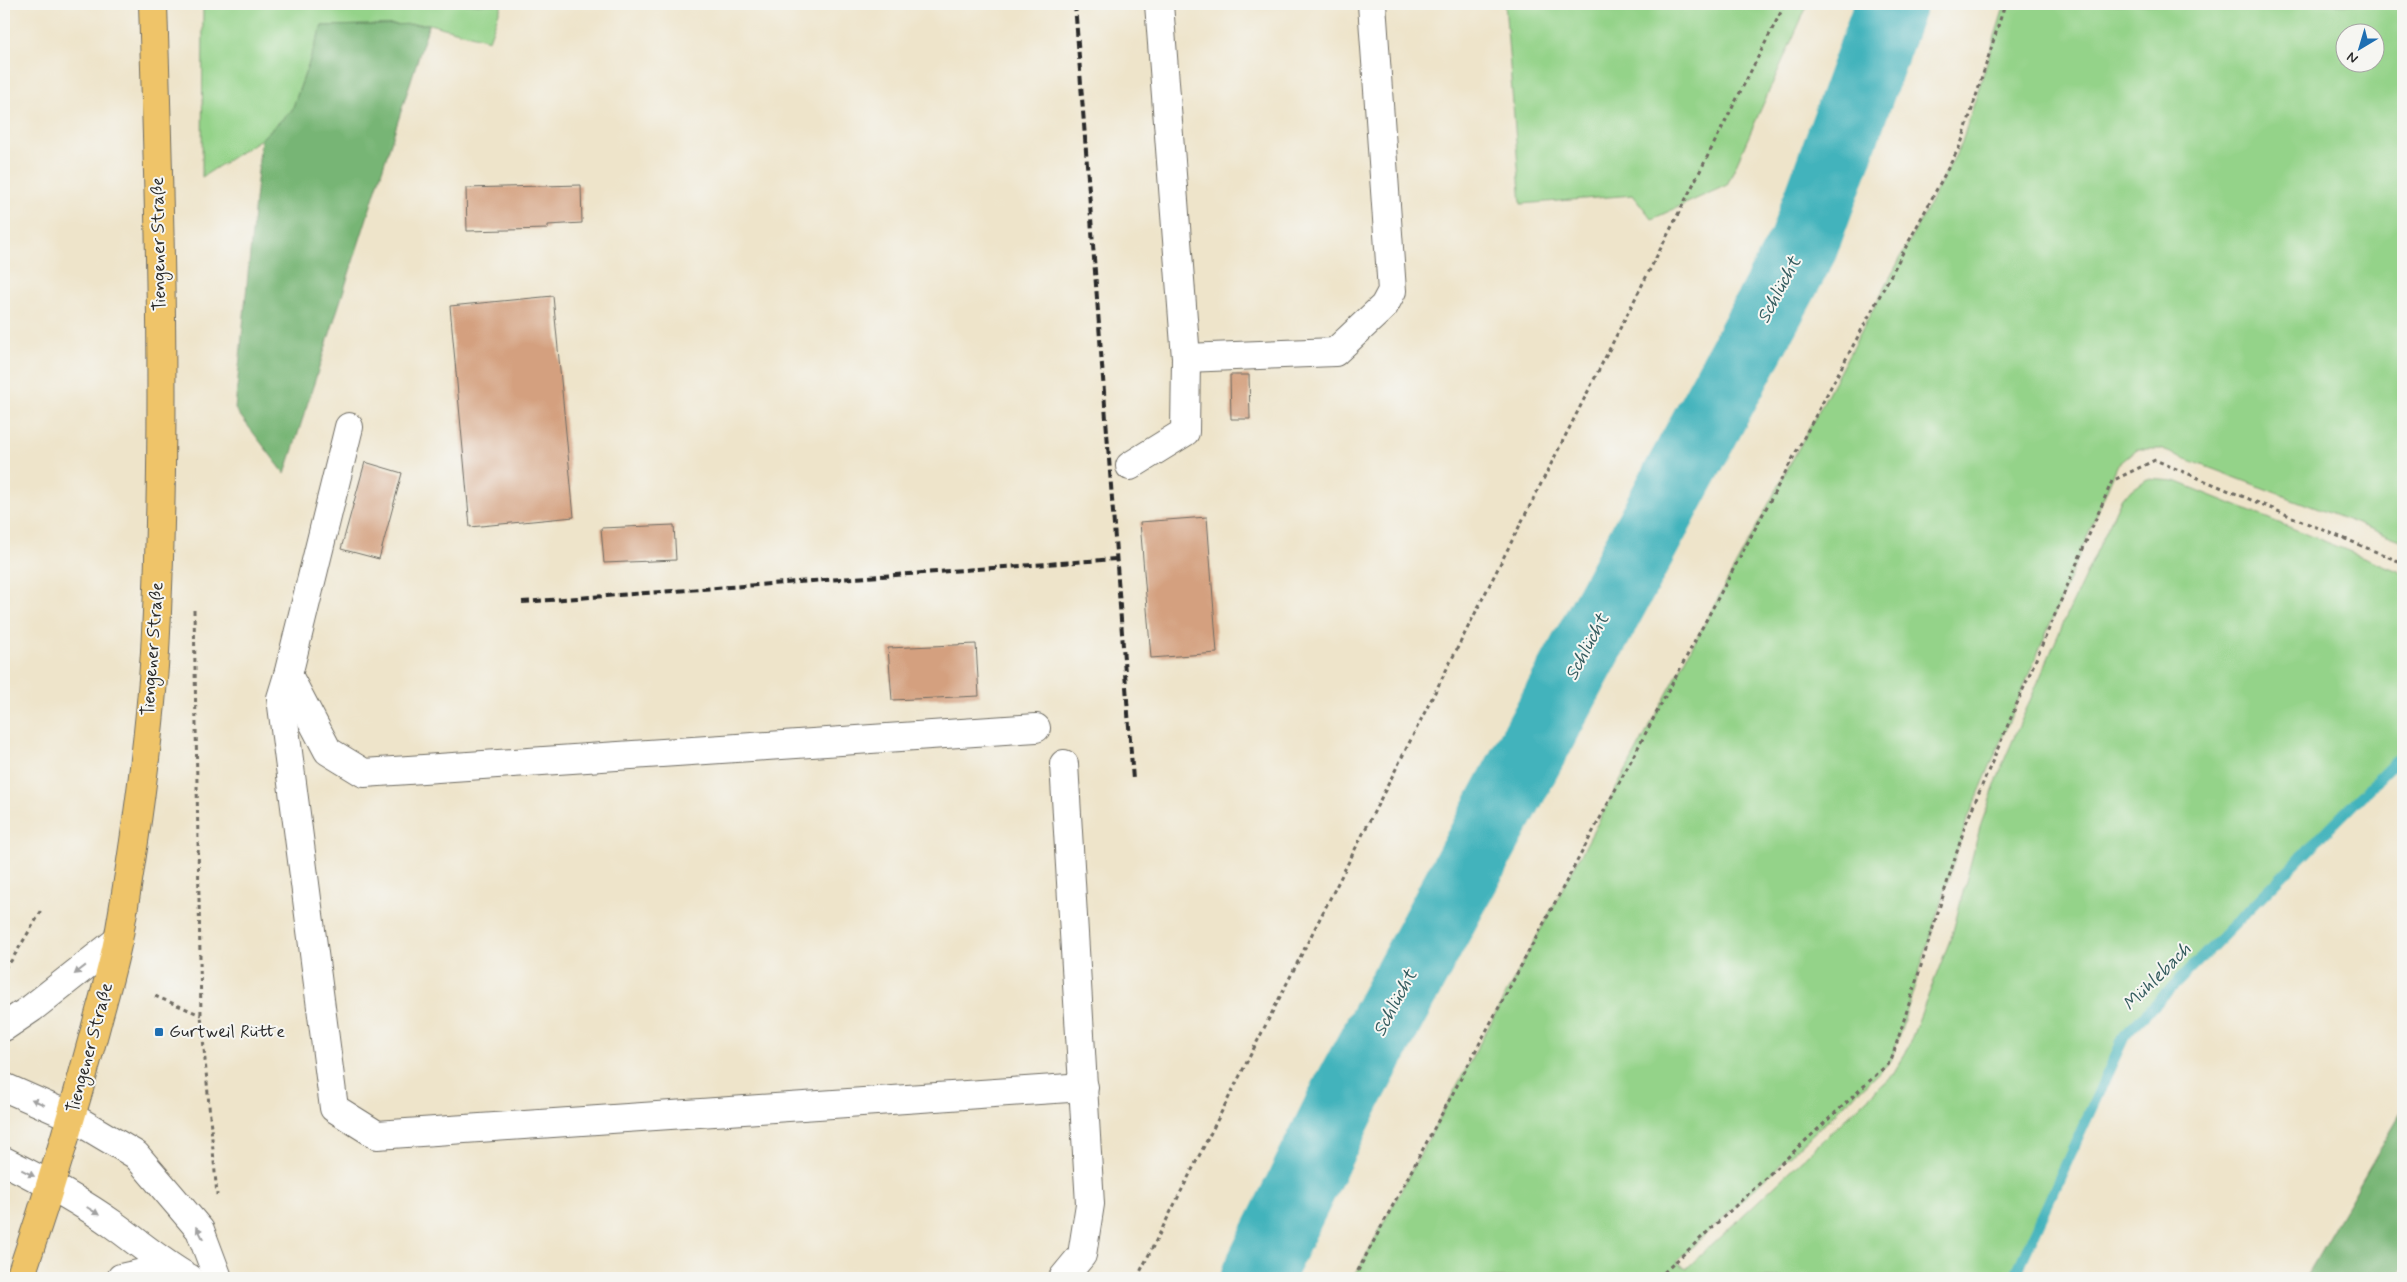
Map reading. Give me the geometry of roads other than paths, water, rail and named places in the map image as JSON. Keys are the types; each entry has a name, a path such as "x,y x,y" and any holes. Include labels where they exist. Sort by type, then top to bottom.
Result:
{"main road":[{"name":"Tiengener Straße","path":"20,1278 72,1117 118,940 133,848 147,740 156,625 159,530 161,253 153,4"}],"street":[{"path":"1130,466 1185,432 1186,358 1159,4"},
{"path":"1186,358 1335,352 1384,306 1392,290 1372,4"},
{"path":"349,427 281,698 334,1108 377,1135 1084,1087"},
{"path":"288,675 328,751 364,773 1036,728"},
{"path":"1063,1278 1082,1255 1090,1204 1064,764"},
{"path":"4,1026 32,1008 118,940"},
{"path":"4,1087 72,1117 136,1155 200,1230 218,1278"},
{"path":"4,1160 51,1185 113,1224 180,1273"},
{"path":"121,1278 180,1273"}],"waterway":[{"name":"Schlücht","path":"1256,1278 1348,1091 1803,245 1891,4"},
{"name":"Mühlebach","path":"2014,1278 2125,1035 2403,754"}],"railway":[{"path":"1075,4 1133,780"},
{"path":"522,602 1116,559"}],"place":[{"name":"Gurtweil Rütte","path":"159,1032"}]}
